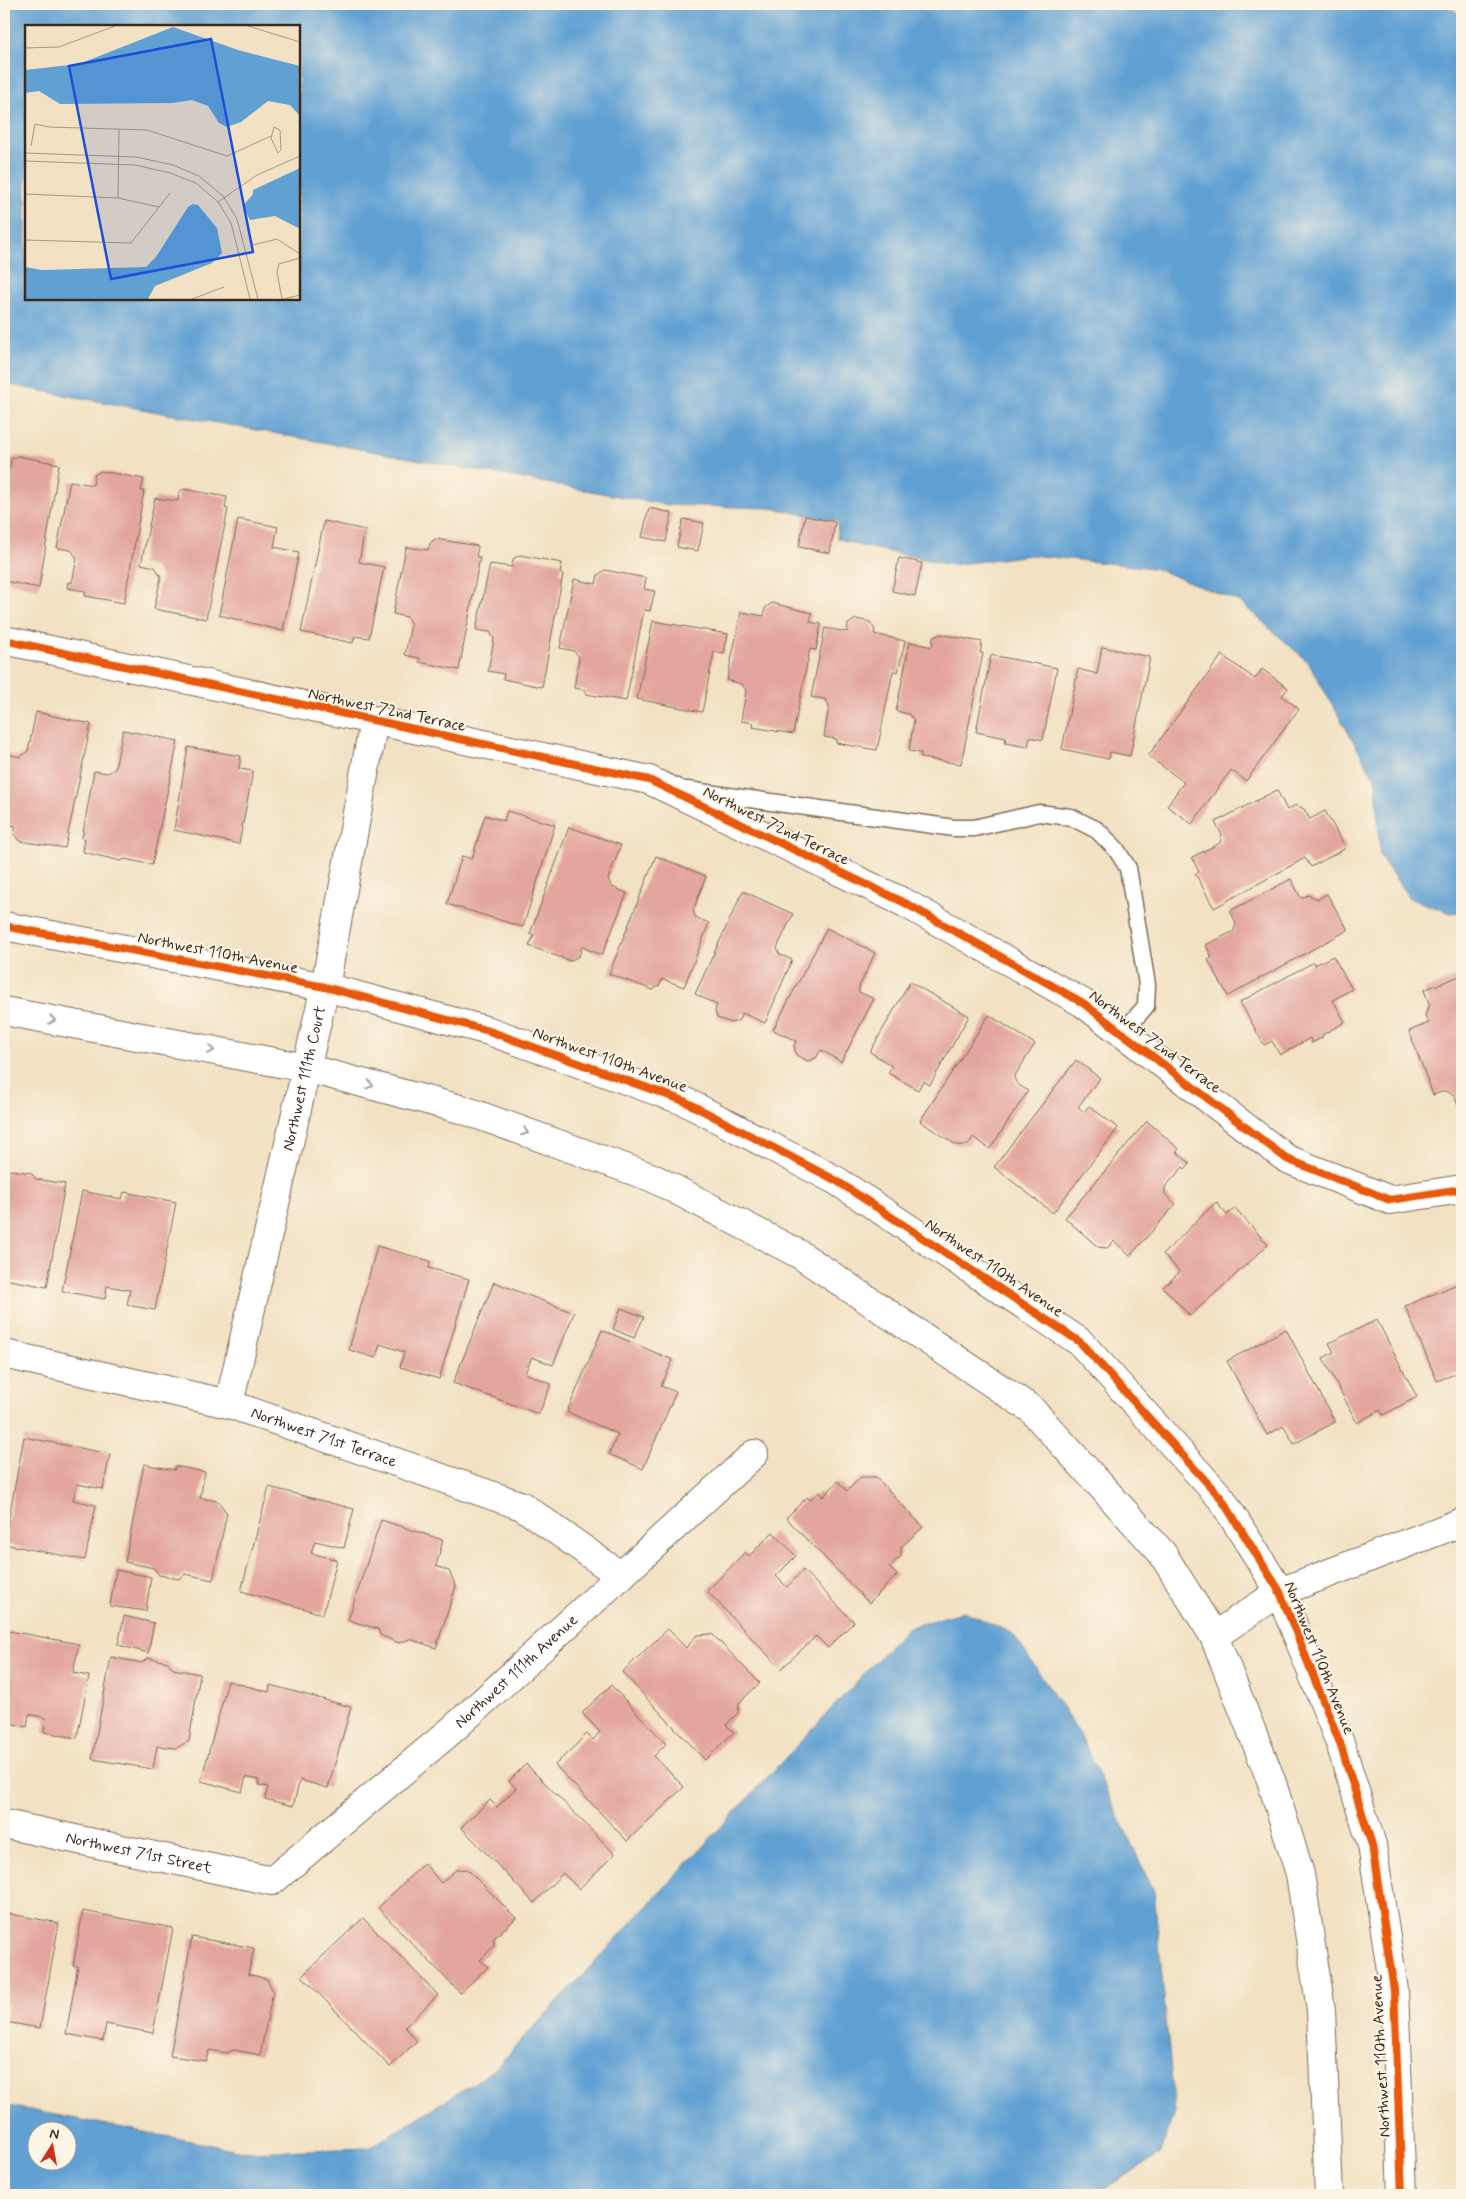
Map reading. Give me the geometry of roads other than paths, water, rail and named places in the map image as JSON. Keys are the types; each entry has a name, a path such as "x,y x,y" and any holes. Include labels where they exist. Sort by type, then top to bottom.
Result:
{"street":[{"name":"Northwest 72nd Terrace","path":"4,640 649,780 904,903 1083,1003 1287,1159 1390,1200 1462,1189"},
{"name":"Northwest 111th Court","path":"229,1404 325,987 374,721"},
{"name":"Northwest 110th Avenue","path":"4,926 325,987 489,1031 684,1101 838,1181 1080,1342 1221,1498 1280,1592 1340,1743 1372,1845 1394,1990 1402,2195"},
{"path":"4,1011 306,1068 464,1110 653,1178 799,1254 1031,1409 1162,1553 1214,1636 1271,1780 1300,1874 1321,2010 1328,2195"},
{"name":"Northwest 71st Terrace","path":"4,1354 229,1404 522,1506 620,1576"},
{"name":"Northwest 111th Avenue","path":"272,1881 453,1730 754,1454"},
{"path":"1214,1636 1280,1592 1462,1522"},
{"name":"Northwest 71st Street","path":"4,1824 272,1881"}],"lane":[{"path":"661,786 954,828 974,828 1039,813 1071,817 1097,830 1116,849 1128,868 1147,985 1146,1006 1122,1033"}],"water":[{"path":"4,4 1443,4 1462,15 1462,912 1451,913 1409,898 1380,856 1376,781 1308,662 1240,602 1154,568 1031,555 951,565 857,545 837,538 838,521 771,508 667,505 4,384"},
{"path":"964,1611 1013,1634 1080,1734 1154,1892 1175,2113 1159,2155 1094,2195 4,2195 4,2105 248,2152 369,2148 493,2071 907,1628"}]}
